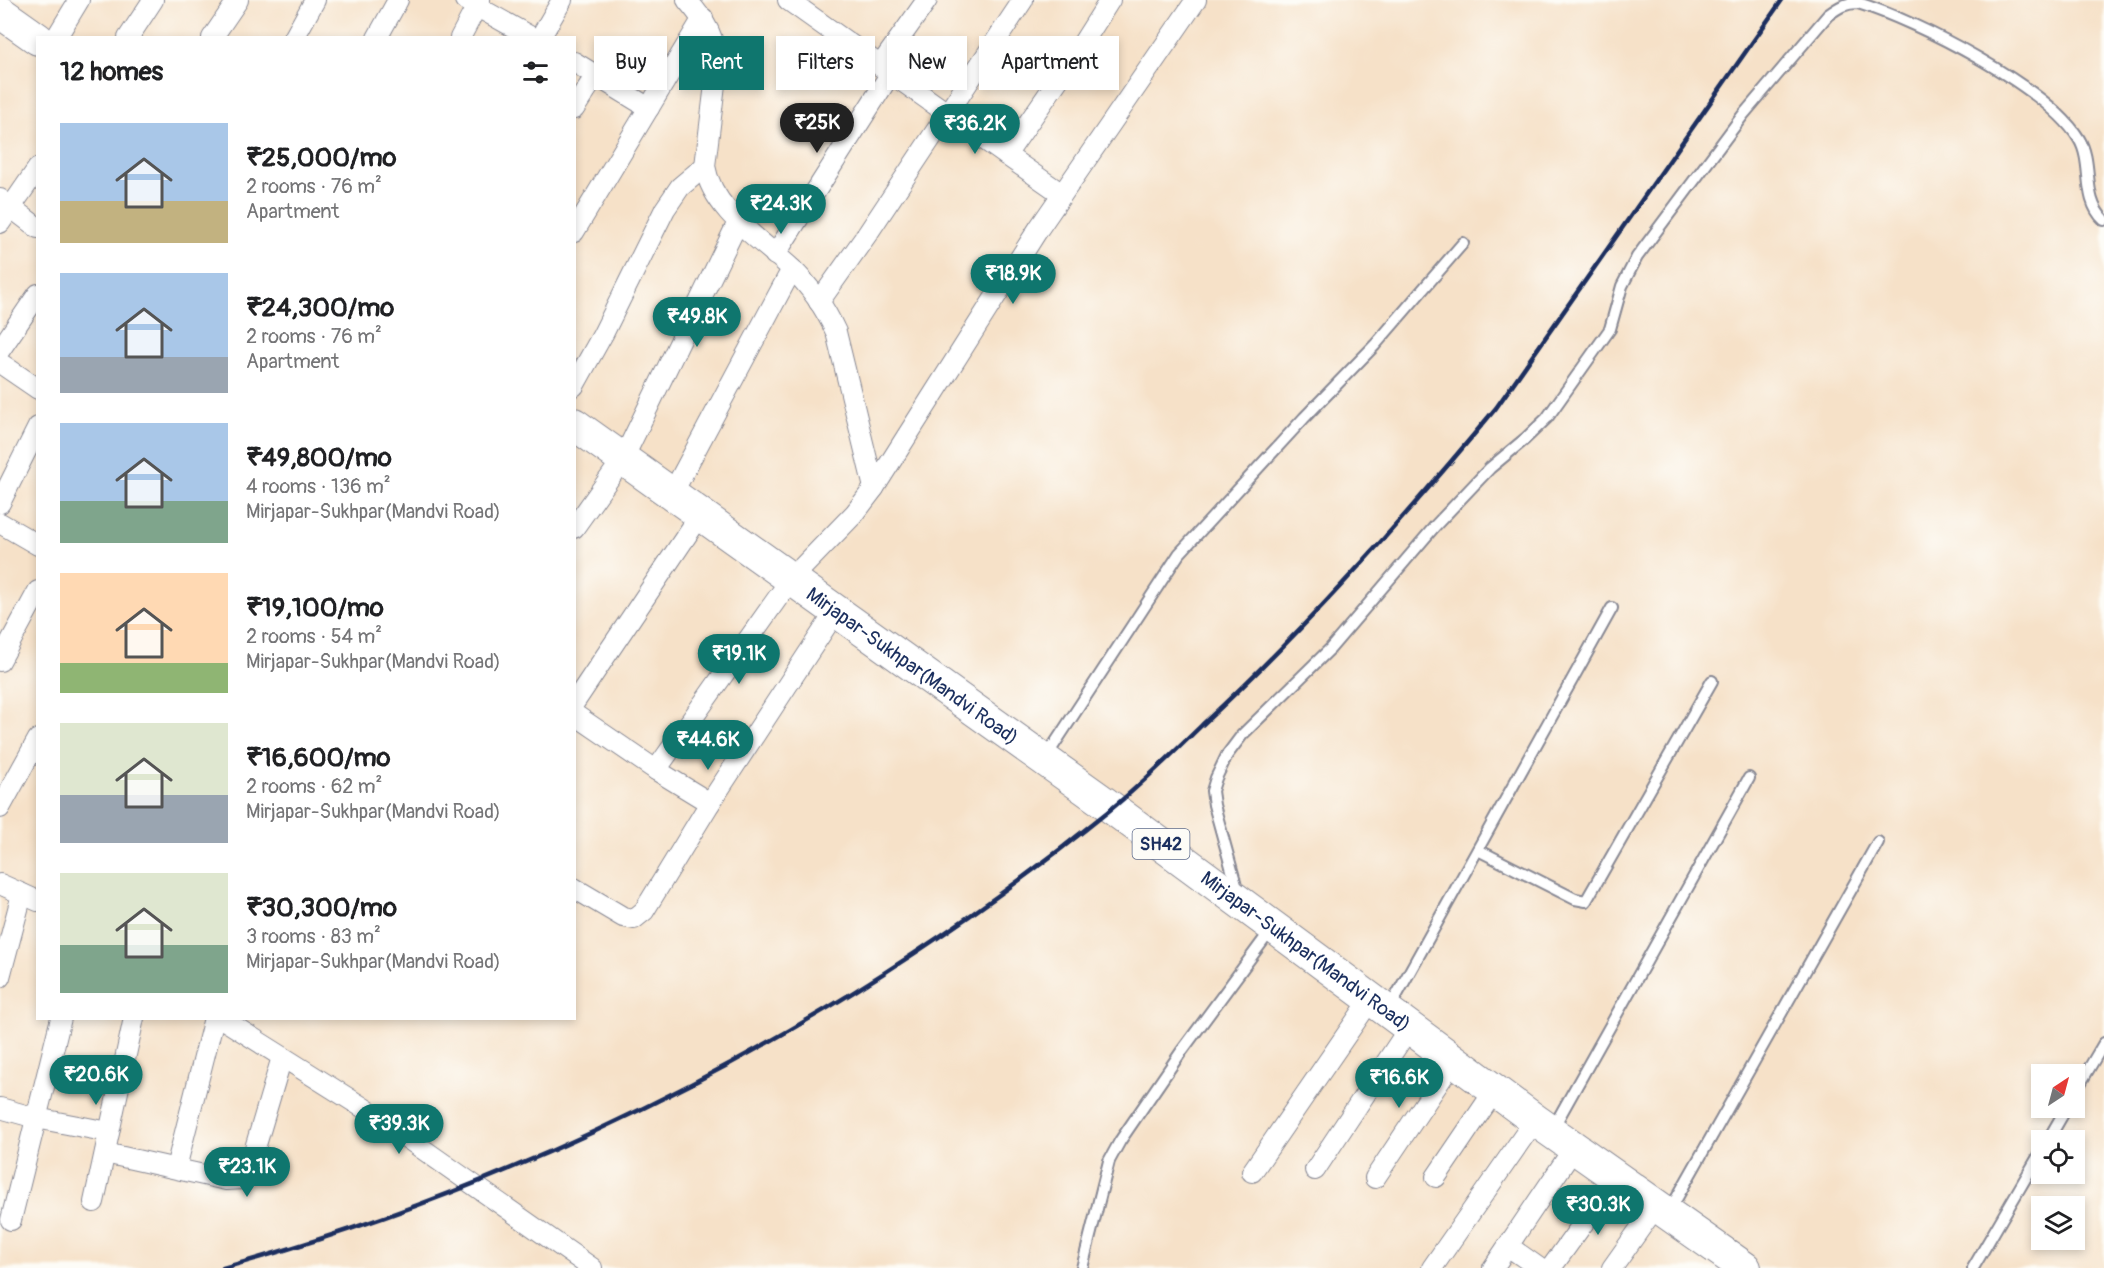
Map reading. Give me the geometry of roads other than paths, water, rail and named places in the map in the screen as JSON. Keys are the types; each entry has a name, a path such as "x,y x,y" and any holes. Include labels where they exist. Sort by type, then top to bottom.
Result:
{"main road":[{"path":"0,12 36,38"},
{"name":"Mirjapar-Sukhpar(Mandvi Road)","path":"576,425 1112,808 1553,1133 1745,1268"}],"street":[{"path":"57,36 79,0"},
{"path":"129,36 153,0"},
{"path":"213,36 238,0"},
{"path":"295,36 315,0"},
{"path":"378,36 398,0"},
{"path":"541,36 562,0"},
{"path":"687,0 703,18 713,39 716,52 717,68 705,166 707,180 738,222 792,269 826,310 836,332 874,488"},
{"path":"788,0 1062,194"},
{"path":"775,255 927,0"},
{"path":"819,302 868,233 1023,0"},
{"path":"1006,155 1074,57 1110,0"},
{"path":"656,770 791,579 855,513 874,488 1062,194 1196,0"},
{"path":"461,36 474,2 530,36"},
{"path":"576,229 703,18"},
{"path":"576,63 594,74"},
{"path":"576,106 594,78"},
{"path":"620,90 648,108"},
{"path":"576,382 603,334 665,209 680,187 705,166"},
{"path":"36,170 4,210 36,227"},
{"path":"576,525 623,459 738,222"},
{"path":"672,494 792,269"},
{"path":"0,350 36,297"},
{"path":"0,363 36,388"},
{"path":"0,503 36,431"},
{"path":"576,700 701,514"},
{"path":"0,523 36,544"},
{"path":"0,661 36,595"},
{"path":"576,889 623,917 634,919 640,916 710,802 836,611"},
{"path":"576,715 656,770 710,802"},
{"path":"0,808 36,743"},
{"path":"0,884 33,897 0,977"},
{"path":"1315,1170 1389,1013"},
{"path":"1252,1172 1389,1013"},
{"path":"11,1220 60,1020"},
{"path":"94,1202 134,1020"},
{"path":"176,1168 213,1020"},
{"path":"224,1020 367,1110 592,1268"},
{"path":"105,1152 226,1180 243,1179 250,1165 282,1057"},
{"path":"1375,1178 1454,1060"},
{"path":"1436,1177 1495,1090"},
{"path":"0,1108 36,1118 109,1132"},
{"path":"1493,1268 1508,1246 1553,1133"},
{"path":"1432,1268 1553,1133"},
{"path":"1551,1268 1616,1178"},
{"path":"1612,1268 1662,1210"},
{"path":"1508,1246 1539,1268"}],"lane":[{"path":"1241,904 1212,790 1227,755 1242,735 1330,649 1466,493 1490,468 1526,439 1547,418 1610,329 1622,286 1637,258 1743,115 1833,11 1847,3 1858,3 1874,8 1922,29 1987,63 2019,84 2066,122 2080,141 2092,204 2104,220"},
{"path":"1044,760 1179,554 1304,418 1375,345 1463,243"},
{"path":"1389,1013 1612,608"},
{"path":"1478,850 1575,899 1586,901 1712,681"},
{"path":"1553,1133 1749,778"},
{"path":"1662,1210 1878,843"},
{"path":"1082,1268 1103,1181 1109,1161 1120,1141 1181,1052 1273,927"},
{"path":"2085,1075 2104,1043"},
{"path":"1973,1268 2031,1169"}],"railway":[{"path":"223,1268 343,1231 461,1189 577,1140 690,1085 800,1024 907,958 1010,887 1110,810 1280,650 1426,491 1496,408 1782,0"}]}
